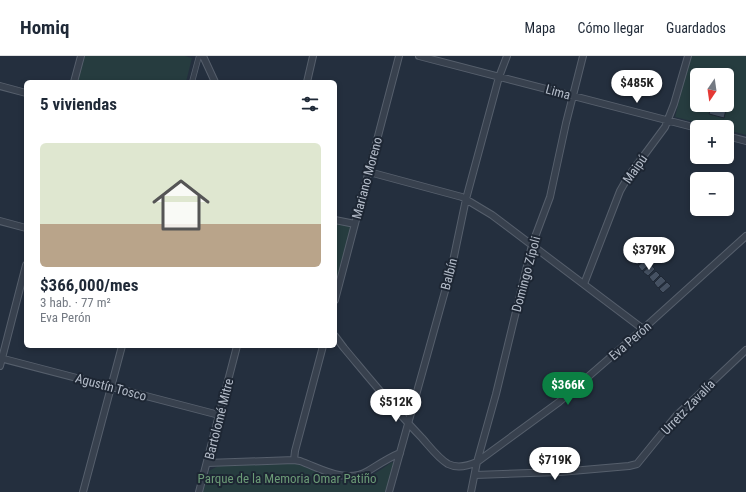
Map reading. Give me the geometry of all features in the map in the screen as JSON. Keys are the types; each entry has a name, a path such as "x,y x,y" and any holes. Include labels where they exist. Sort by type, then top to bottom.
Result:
{"street":[{"path":"75,80 81,56"},
{"path":"193,80 199,56"},
{"path":"203,56 214,80"},
{"path":"307,80 314,56"},
{"name":"Mariano Moreno","path":"337,292 399,56"},
{"name":"Lima","path":"419,56 690,126"},
{"name":"Balbín","path":"389,492 452,266 466,199 499,77 507,56"},
{"name":"Domingo Zípoli","path":"471,492 477,462 496,394 522,283 532,246 550,197 583,56"},
{"name":"Maipú","path":"584,284 620,191 628,177 668,121 688,56"},
{"path":"0,86 24,92"},
{"path":"734,138 746,141"},
{"path":"369,172 466,199 492,215 643,329"},
{"path":"337,220 355,224"},
{"path":"0,221 24,227"},
{"name":"Eva Perón","path":"337,339 407,423 438,456 449,464 463,467 468,466 477,462 559,402 746,236"},
{"path":"0,366 24,272"},
{"path":"83,492 121,348"},
{"name":"Bartolomé Mitre","path":"199,492 236,348"},
{"path":"294,460 295,450 322,348"},
{"name":"Urretz Zavalía","path":"475,475 560,472 634,465 640,462 679,413 746,350"},
{"name":"Agustín Tosco","path":"1,358 219,415"},
{"path":"207,463 294,460 338,475 353,477 367,472 391,456 400,453"}],"green space":[{"path":"84,56 185,56 192,58 186,80 78,80"},
{"path":"690,56 746,56 746,135 734,132 734,120 690,121 675,117"},
{"path":"337,220 355,224 337,292"},
{"name":"Parque de la Memoria Omar Patiño","path":"392,462 393,466 386,492 203,492 209,471 218,466 287,463 297,464 338,480 353,481 367,477"}],"building":[{"path":"710,112 725,112 724,118 709,114"},
{"path":"641,254 645,258 637,265 633,260"},
{"path":"646,259 650,264 642,271 638,266"},
{"path":"651,265 655,269 648,276 643,272"},
{"path":"656,271 660,275 653,282 649,277"},
{"path":"661,276 666,281 658,288 654,283"},
{"path":"667,282 671,286 663,293 659,289"}]}
